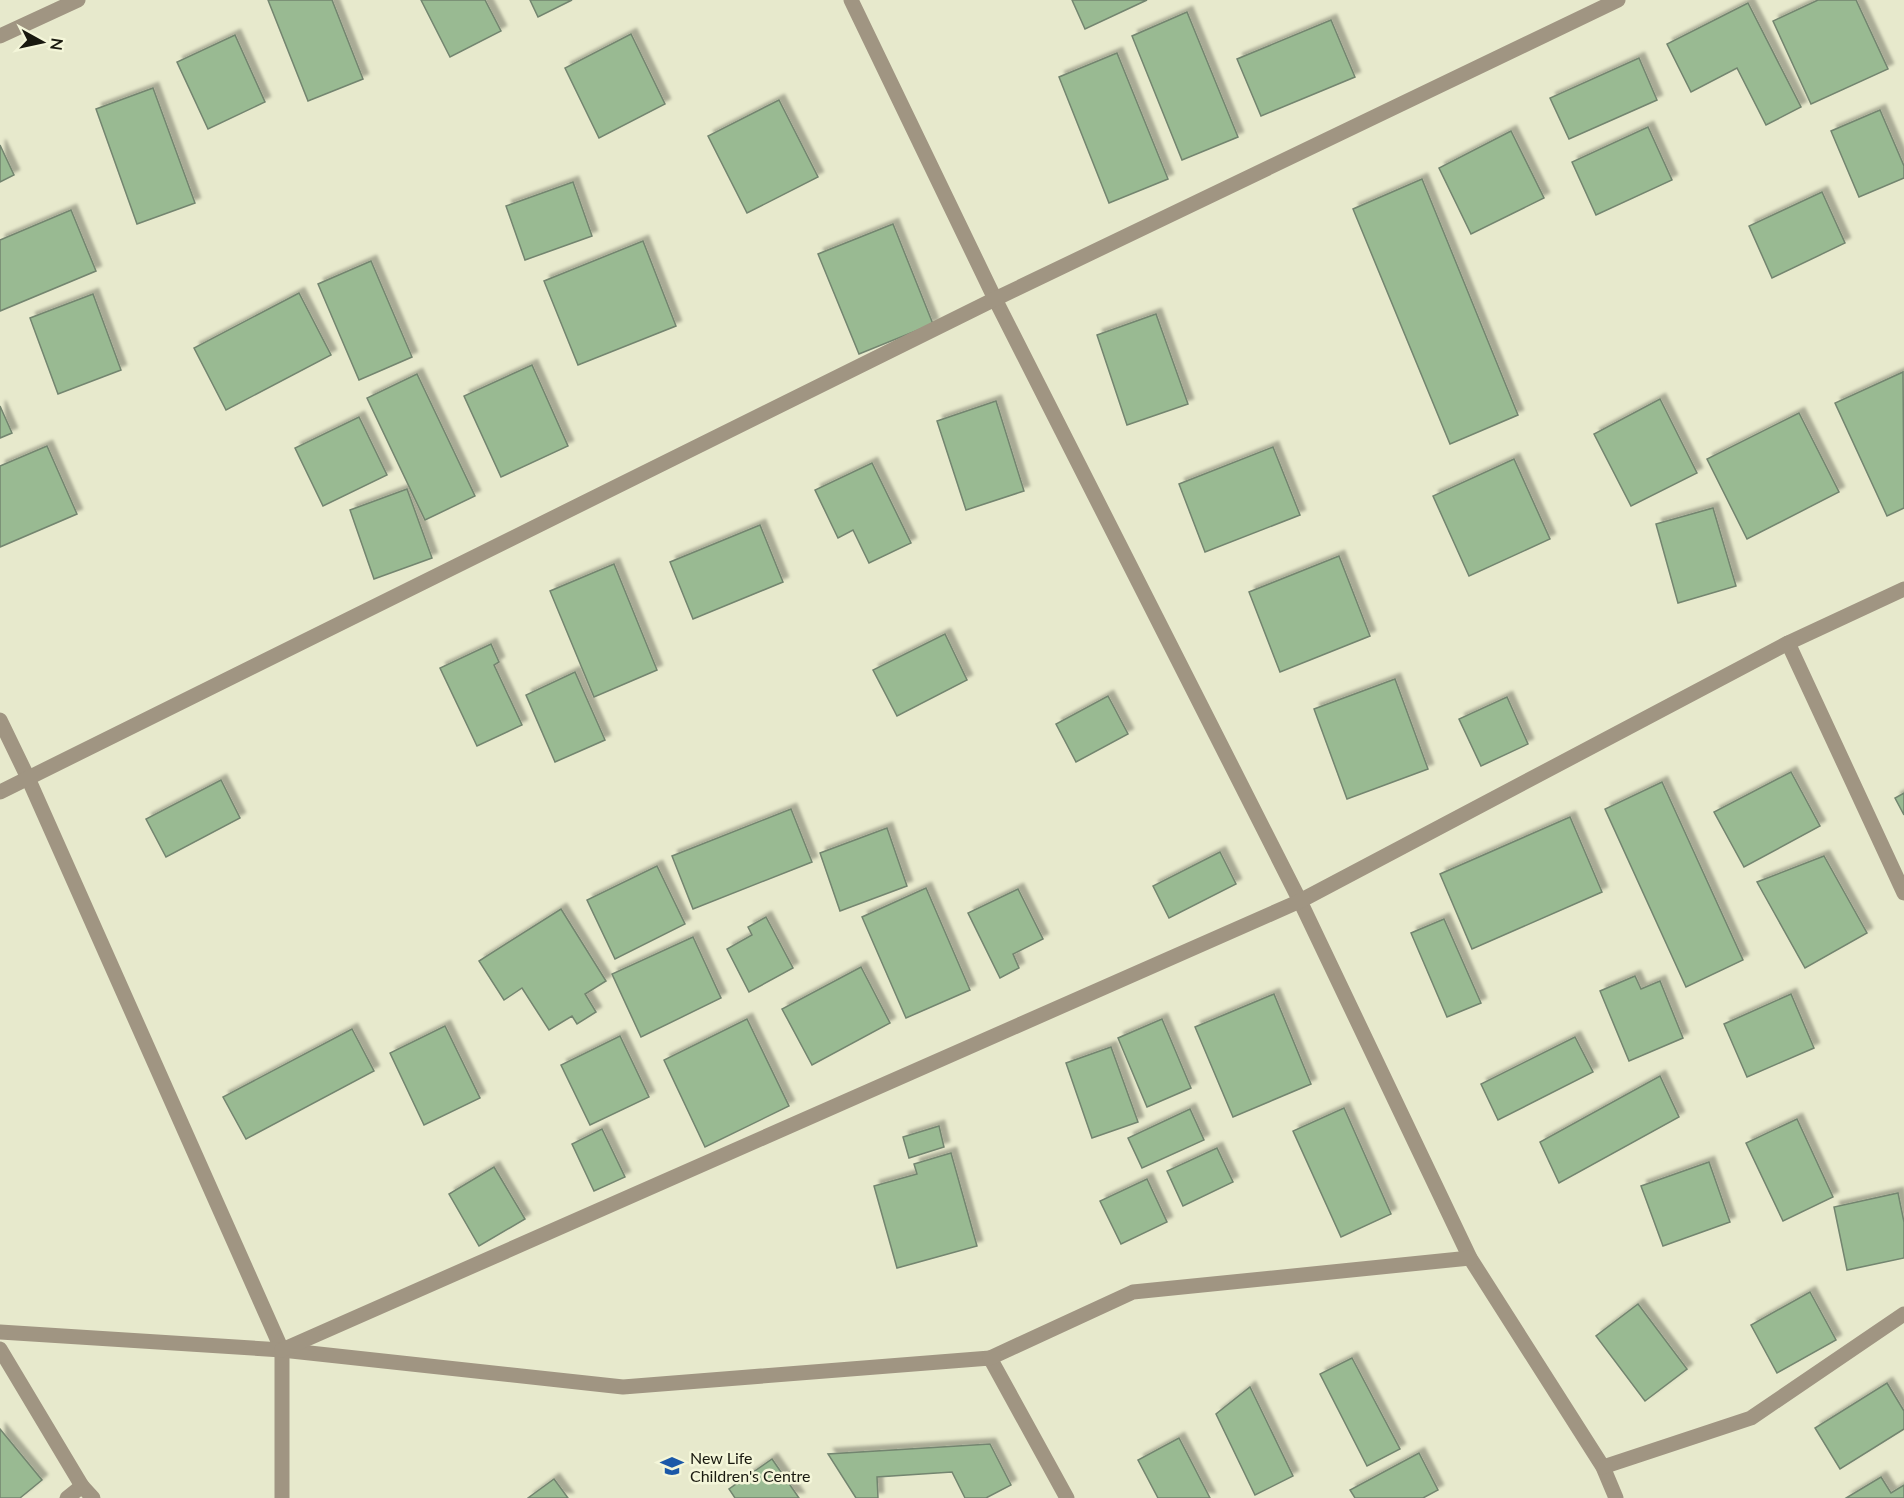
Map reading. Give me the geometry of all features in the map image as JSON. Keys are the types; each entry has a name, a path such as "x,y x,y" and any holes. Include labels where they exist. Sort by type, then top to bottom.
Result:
{"street":[{"path":"0,36 78,0"},
{"path":"851,0 995,299 1300,900 1470,1258 1603,1467 1616,1498"},
{"path":"0,792 995,299 1618,0"},
{"path":"282,1350 1300,900 1788,643 1904,589"},
{"path":"1788,643 1904,893"},
{"path":"0,720 28,778 282,1350 282,1498"},
{"path":"0,1332 282,1350 623,1387 990,1358 1133,1292 1470,1258"},
{"path":"1603,1467 1751,1418 1904,1314"},
{"path":"0,1349 82,1486 93,1498"},
{"path":"990,1358 1067,1498"},
{"path":"67,1498 82,1486"}],"building":[{"path":"268,0 332,0 363,79 308,101"},
{"path":"421,0 485,0 501,31 450,57"},
{"path":"530,0 572,0 538,17"},
{"path":"1072,0 1147,0 1085,29"},
{"path":"1818,0 1856,0 1888,69 1811,104 1773,21"},
{"path":"1748,3 1801,107 1766,125 1737,68 1691,92 1667,44"},
{"path":"1187,12 1238,137 1182,160 1132,36"},
{"path":"1331,20 1355,77 1261,116 1237,59"},
{"path":"631,34 665,104 599,138 565,68"},
{"path":"235,35 265,102 208,129 177,62"},
{"path":"1117,53 1168,179 1109,203 1059,77"},
{"path":"1639,58 1657,100 1569,139 1550,98"},
{"path":"153,88 195,203 137,224 96,109"},
{"path":"779,100 818,177 747,213 708,136"},
{"path":"1880,110 1904,166 1904,178 1859,197 1831,131"},
{"path":"1648,127 1672,180 1596,215 1572,162"},
{"path":"1511,131 1544,198 1471,234 1439,168"},
{"path":"0,145 14,175 0,182"},
{"path":"1422,179 1518,415 1450,444 1353,209"},
{"path":"573,182 592,236 525,260 506,206"},
{"path":"1822,192 1845,243 1772,278 1749,226"},
{"path":"71,210 96,271 0,311 0,240"},
{"path":"893,224 933,324 859,354 818,254"},
{"path":"643,241 676,326 578,365 544,281"},
{"path":"371,261 412,357 359,380 318,284"},
{"path":"299,293 331,355 226,410 194,348"},
{"path":"93,294 121,370 58,394 30,318"},
{"path":"1156,314 1188,404 1127,425 1097,335"},
{"path":"532,365 568,446 501,477 464,396"},
{"path":"1903,372 1904,508 1887,516 1835,403"},
{"path":"417,374 475,496 425,520 367,398"},
{"path":"1660,399 1697,473 1631,506 1594,434"},
{"path":"996,401 1024,491 966,510 937,421"},
{"path":"0,406 12,433 0,438"},
{"path":"1799,413 1839,492 1747,539 1707,459"},
{"path":"359,417 387,475 323,506 295,448"},
{"path":"47,446 77,514 0,547 0,466"},
{"path":"1273,447 1300,515 1205,552 1179,484"},
{"path":"1514,459 1550,539 1469,576 1433,496"},
{"path":"872,463 911,543 869,563 853,530 838,538 815,490"},
{"path":"407,489 432,558 374,579 350,510"},
{"path":"1713,508 1736,586 1678,603 1656,524"},
{"path":"760,525 783,582 693,619 670,562"},
{"path":"1339,556 1370,636 1280,672 1249,592"},
{"path":"614,564 657,670 594,697 550,591"},
{"path":"945,634 967,680 897,716 873,670"},
{"path":"491,644 499,662 494,665 522,725 477,746 440,668"},
{"path":"575,672 605,740 555,762 526,695"},
{"path":"1395,679 1428,769 1347,799 1314,709"},
{"path":"1108,696 1128,734 1076,762 1056,724"},
{"path":"1507,697 1528,744 1481,766 1459,719"},
{"path":"1791,772 1820,826 1744,867 1714,812"},
{"path":"221,780 240,818 166,857 146,819"},
{"path":"1662,782 1743,960 1686,987 1605,809"},
{"path":"1904,793 1904,815 1895,798"},
{"path":"791,809 812,862 693,909 672,856"},
{"path":"1570,817 1602,892 1472,949 1440,874"},
{"path":"887,828 907,886 840,911 820,853"},
{"path":"1220,852 1236,884 1169,918 1153,886"},
{"path":"1824,856 1867,933 1805,968 1757,882"},
{"path":"657,866 685,924 615,959 587,900"},
{"path":"926,888 970,990 906,1018 862,917"},
{"path":"1018,889 1043,939 1013,954 1019,968 1000,978 968,913"},
{"path":"561,909 606,981 585,994 596,1012 577,1024 572,1016 549,1030 522,988 504,1000 479,961"},
{"path":"766,917 793,968 749,992 727,949 752,935 748,927"},
{"path":"1444,919 1481,1003 1447,1017 1411,933"},
{"path":"693,937 721,998 641,1037 612,974"},
{"path":"861,967 890,1023 812,1065 782,1009"},
{"path":"1635,976 1641,989 1660,981 1683,1038 1629,1061 1600,991"},
{"path":"1274,994 1311,1084 1233,1117 1195,1027"},
{"path":"1791,994 1814,1048 1747,1077 1724,1024"},
{"path":"747,1019 789,1106 705,1147 664,1060"},
{"path":"1162,1019 1191,1088 1147,1107 1118,1038"},
{"path":"445,1026 480,1098 424,1125 390,1053"},
{"path":"352,1029 374,1071 246,1139 223,1097"},
{"path":"620,1036 649,1097 590,1125 561,1065"},
{"path":"1575,1037 1593,1072 1498,1120 1481,1084"},
{"path":"1111,1047 1138,1122 1092,1138 1066,1063"},
{"path":"1660,1076 1679,1117 1559,1183 1540,1142"},
{"path":"1344,1108 1391,1214 1341,1237 1293,1131"},
{"path":"1190,1109 1204,1140 1142,1168 1128,1138"},
{"path":"1797,1119 1833,1197 1783,1221 1746,1143"},
{"path":"939,1126 944,1147 909,1158 903,1137"},
{"path":"602,1129 625,1177 594,1191 572,1144"},
{"path":"1217,1148 1233,1182 1183,1206 1167,1171"},
{"path":"951,1153 977,1246 897,1268 874,1186 917,1174 914,1164"},
{"path":"1709,1162 1730,1222 1663,1246 1641,1186"},
{"path":"494,1167 525,1219 479,1246 449,1194"},
{"path":"1147,1179 1167,1222 1121,1244 1100,1201"},
{"path":"1898,1193 1904,1222 1904,1258 1847,1270 1834,1207"},
{"path":"1810,1292 1836,1340 1777,1373 1751,1325"},
{"path":"1638,1304 1687,1369 1645,1401 1596,1336"},
{"path":"1352,1358 1400,1449 1367,1466 1320,1374"},
{"path":"1887,1383 1904,1411 1904,1429 1840,1469 1815,1428"},
{"path":"1250,1387 1293,1476 1255,1495 1216,1414"},
{"path":"0,1429 42,1480 20,1498 0,1498"},
{"path":"1179,1438 1210,1498 1158,1498 1138,1460"},
{"path":"990,1444 1011,1485 986,1498 965,1498 952,1472 877,1477 878,1498 856,1498 828,1454"},
{"path":"1419,1453 1438,1490 1423,1498 1355,1498 1350,1490"},
{"path":"772,1459 799,1498 735,1498 729,1489"},
{"path":"1881,1477 1891,1493 1904,1485 1904,1498 1846,1498"},
{"path":"554,1479 568,1498 528,1498"}],"place":[{"name":"New Life Children's Centre","path":"672,1466"}]}
